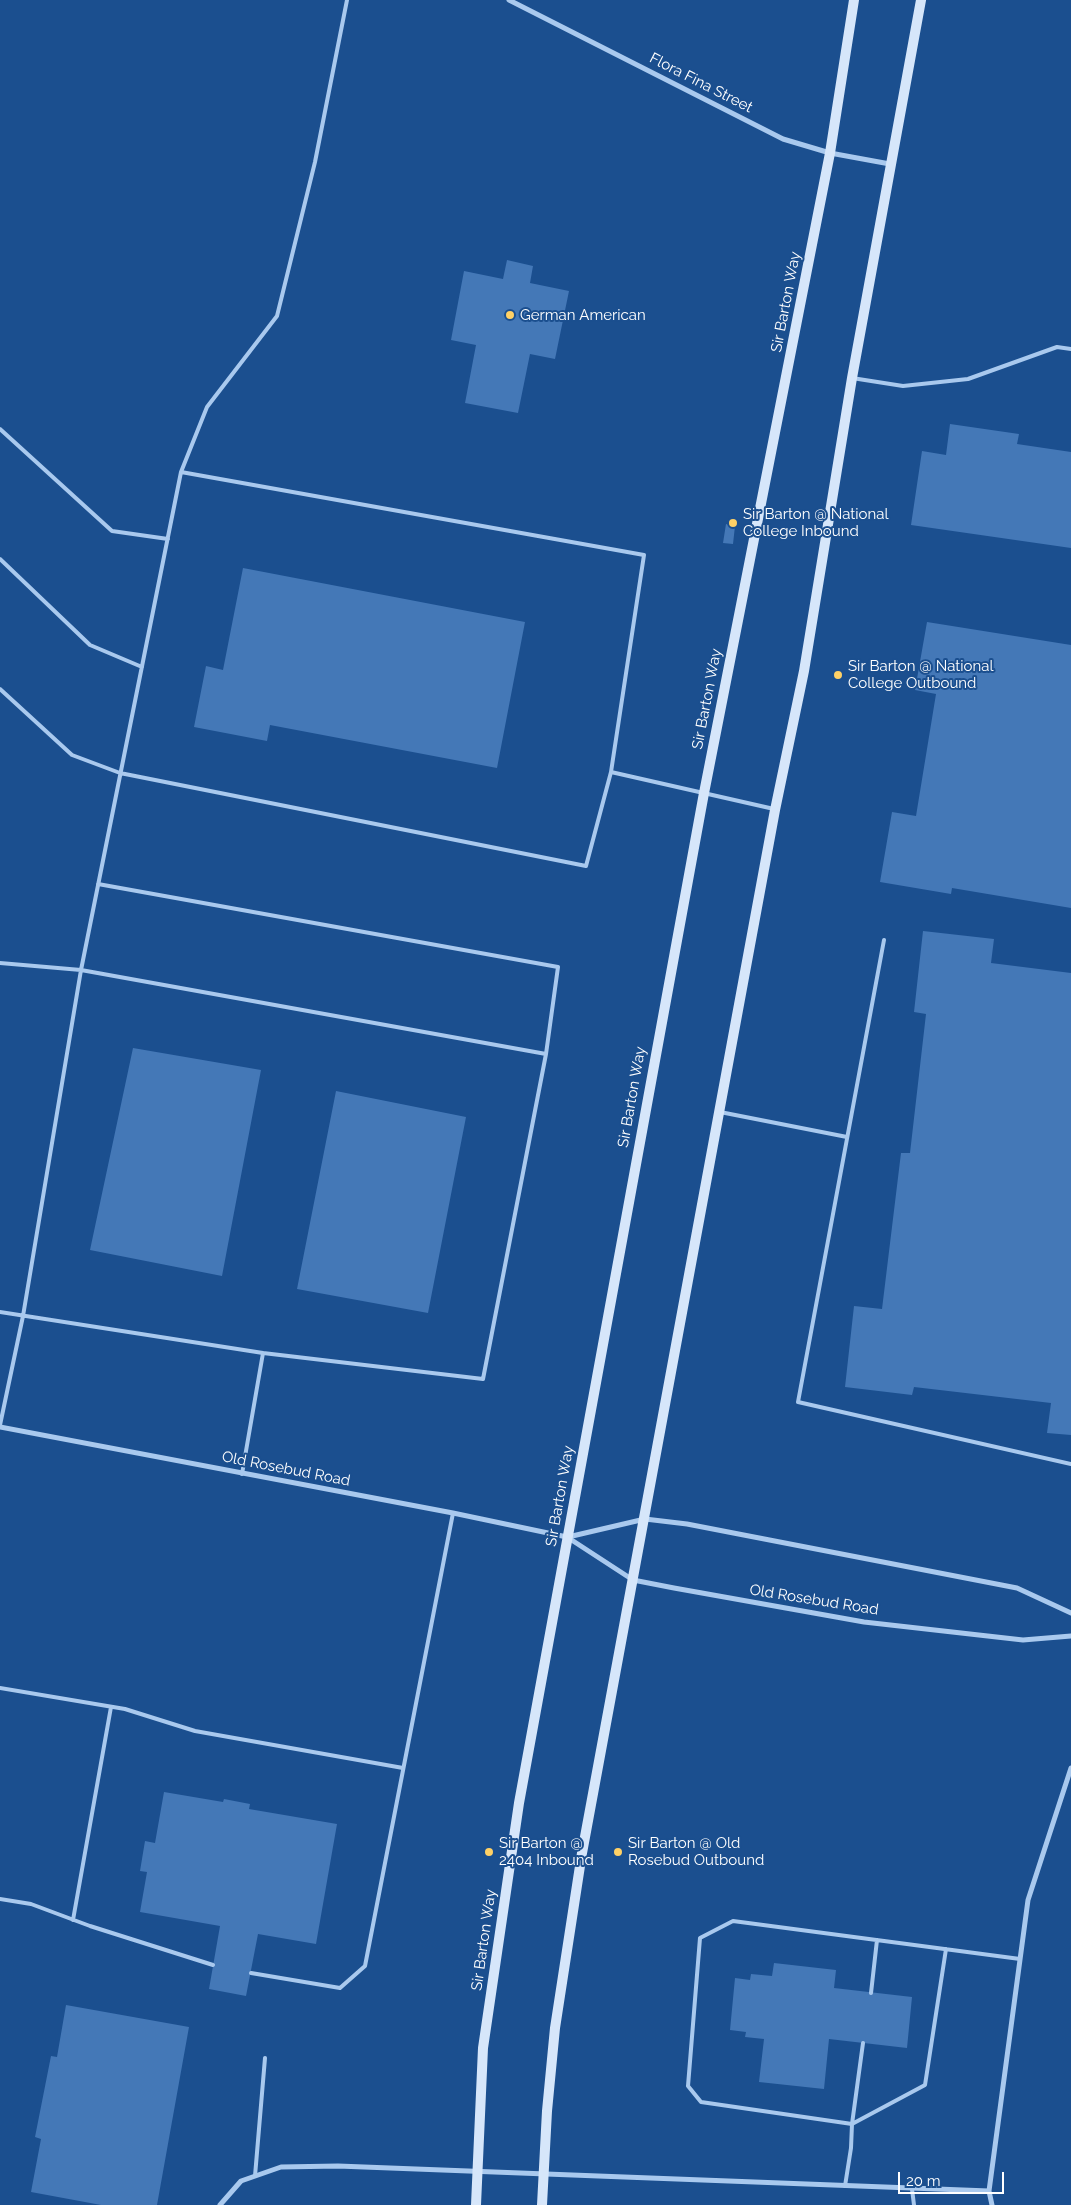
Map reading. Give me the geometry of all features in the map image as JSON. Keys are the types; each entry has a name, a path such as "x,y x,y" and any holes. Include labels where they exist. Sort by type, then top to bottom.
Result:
{"main road":[{"name":"Sir Barton Way","path":"476,2205 483,2048 519,1803 704,793 830,153 854,0"},
{"path":"542,2205 555,2028 582,1853 775,810 804,671 852,378 921,0"}],"street":[{"name":"Flora Fina Street","path":"509,0 783,139 830,153 890,164"},
{"name":"Old Rosebud Road","path":"0,1426 567,1537 633,1580 864,1622 1023,1640 1071,1636"},
{"name":"Old Rosebud Road","path":"567,1537 645,1519 687,1524 1017,1588 1071,1612"},
{"path":"992,2205 989,2192 1028,1900 1071,1768"},
{"path":"220,2205 241,2181 281,2167 338,2166 989,2192"}],"lane":[{"path":"0,1426 23,1316 81,970 181,472 207,407 277,316 315,162 346,0"},
{"path":"852,378 903,386 968,379 1057,347 1071,349"},
{"path":"0,429 112,531 168,539"},
{"path":"0,689 72,756 120,773 586,866 611,772 644,555 181,472"},
{"path":"0,560 90,645 142,667"},
{"path":"611,772 775,810"},
{"path":"0,1312 264,1353 482,1379 546,1054 558,967 98,884"},
{"path":"884,940 798,1402 1071,1464"},
{"path":"0,963 81,970 546,1054"},
{"path":"720,1112 847,1137"},
{"path":"242,1474 264,1353"},
{"path":"251,1973 340,1988 365,1966 452,1513"},
{"path":"0,1688 125,1709 195,1731 403,1768"},
{"path":"74,1920 111,1707"},
{"path":"0,1899 31,1904 74,1920 213,1965"},
{"path":"946,1949 925,2086 852,2124 701,2102 688,2086 700,1938 733,1921 946,1949 1020,1959"},
{"path":"871,1993 877,1940"},
{"path":"845,2186 863,2043"},
{"path":"255,2176 265,2058"},
{"path":"912,2189 914,2205"}],"building":[{"name":"German American","path":"507,260 533,266 530,283 569,291 555,359 530,354 518,413 465,403 476,345 451,340 464,271 503,279"},
{"path":"950,424 1019,434 1017,444 1071,452 1071,548 911,525 922,451 946,455"},
{"path":"726,524 735,526 733,544 723,543"},
{"path":"243,568 525,622 497,768 270,725 267,741 194,727 206,666 223,670"},
{"path":"927,622 1071,645 1071,908 952,888 951,894 880,882 892,812 916,816 936,694 915,690"},
{"path":"923,931 994,939 991,963 1071,973 1071,1435 1047,1433 1051,1403 914,1387 912,1395 845,1387 854,1306 882,1309 901,1153 910,1153 926,1014 914,1012"},
{"path":"133,1048 261,1070 222,1276 90,1250"},
{"path":"336,1091 466,1117 428,1313 297,1289"},
{"path":"164,1792 223,1802 224,1799 250,1804 249,1809 337,1824 316,1944 258,1934 246,1996 209,1989 220,1926 140,1912 147,1872 140,1871 145,1841 155,1843"},
{"path":"774,1963 836,1970 834,1988 912,1997 907,2048 829,2039 824,2089 759,2082 764,2039 745,2037 746,2032 730,2030 735,1978 750,1980 751,1974 772,1976"},
{"path":"66,2005 189,2027 157,2205 101,2205 31,2192 41,2139 35,2137 51,2056 57,2057"}],"place":[{"name":"German American","path":"510,315"},
{"name":"Sir Barton @ National College Inbound","path":"733,523"},
{"name":"Sir Barton @ National College Outbound","path":"838,675"},
{"name":"Sir Barton @ 2404 Inbound","path":"489,1852"},
{"name":"Sir Barton @ Old Rosebud Outbound","path":"618,1852"}]}
